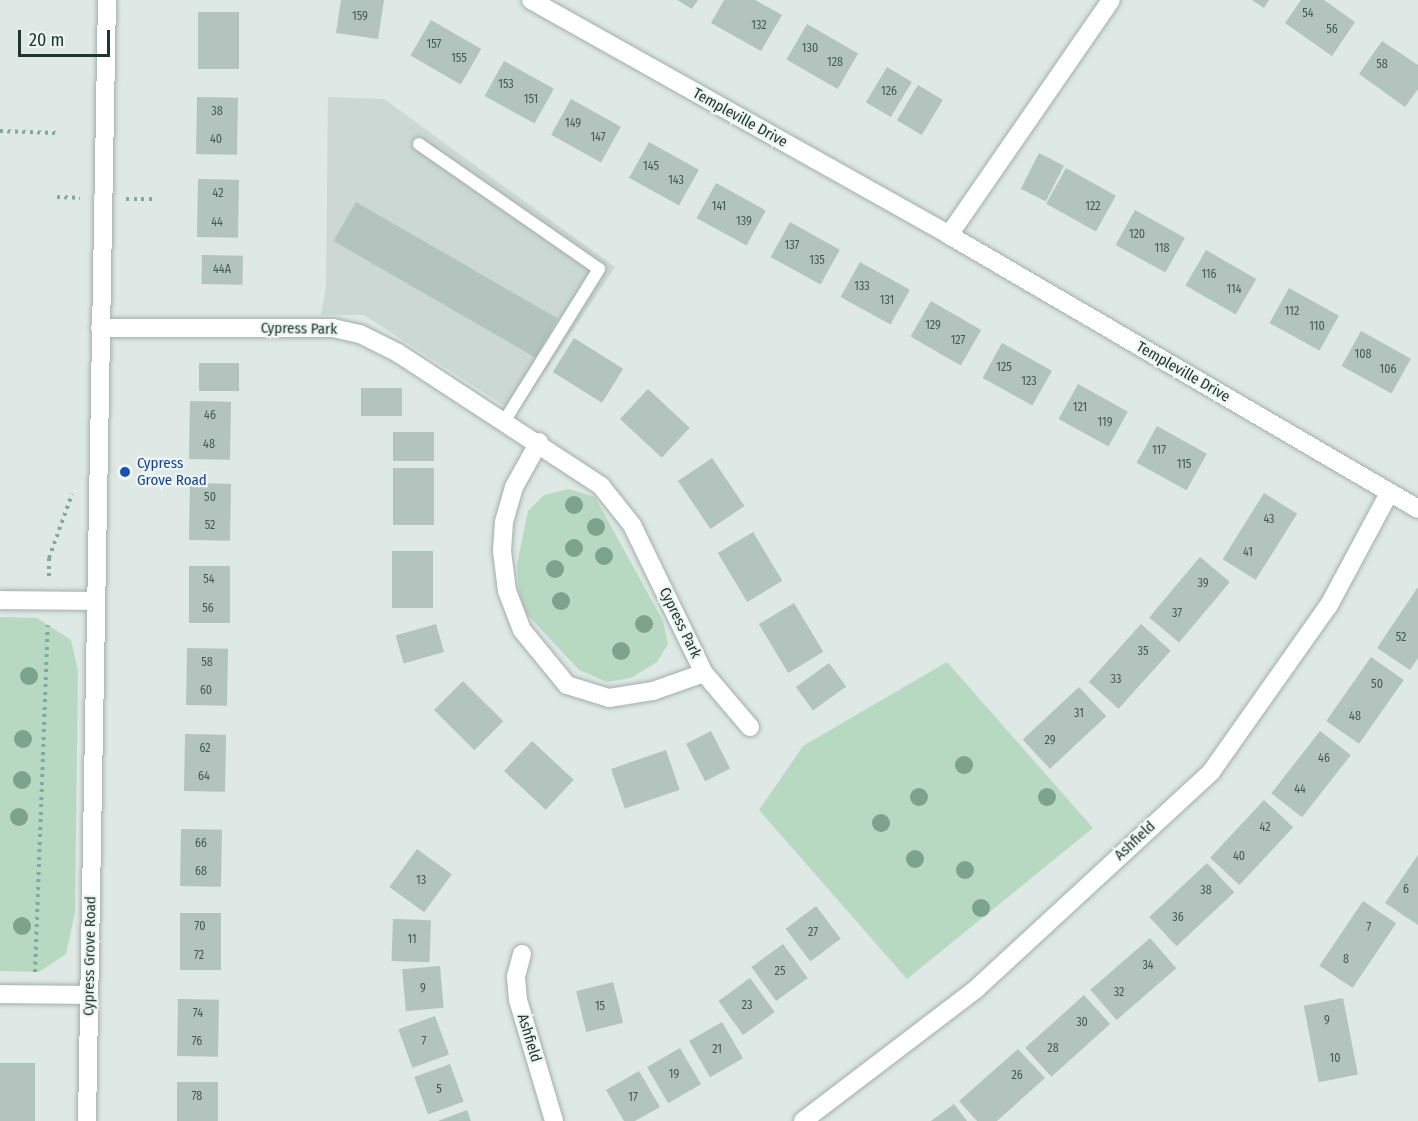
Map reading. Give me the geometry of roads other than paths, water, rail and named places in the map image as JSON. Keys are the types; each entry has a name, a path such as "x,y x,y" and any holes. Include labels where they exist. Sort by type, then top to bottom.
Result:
{"street":[{"name":"Cypress Grove Road","path":"87,1121 107,0"},
{"name":"Templeville Drive","path":"531,0 950,235 1418,509"},
{"path":"950,235 1111,0"},
{"name":"Cypress Park","path":"100,328 333,328 360,334 398,353 539,442 602,486 632,525 704,673 750,727"},
{"name":"Cypress Park","path":"539,442 514,487 504,522 502,551 507,591 522,630 567,685 609,698 653,691 704,673"},
{"name":"Ashfield","path":"803,1121 976,989 1210,772 1329,605 1389,493"},
{"path":"0,600 96,601"},
{"name":"Ashfield","path":"522,954 516,977 518,1000 554,1121"},
{"path":"0,994 89,995"}],"lane":[{"path":"419,144 599,269 505,420"}],"place":[{"name":"Cypress Grove Road","path":"125,472"}]}
